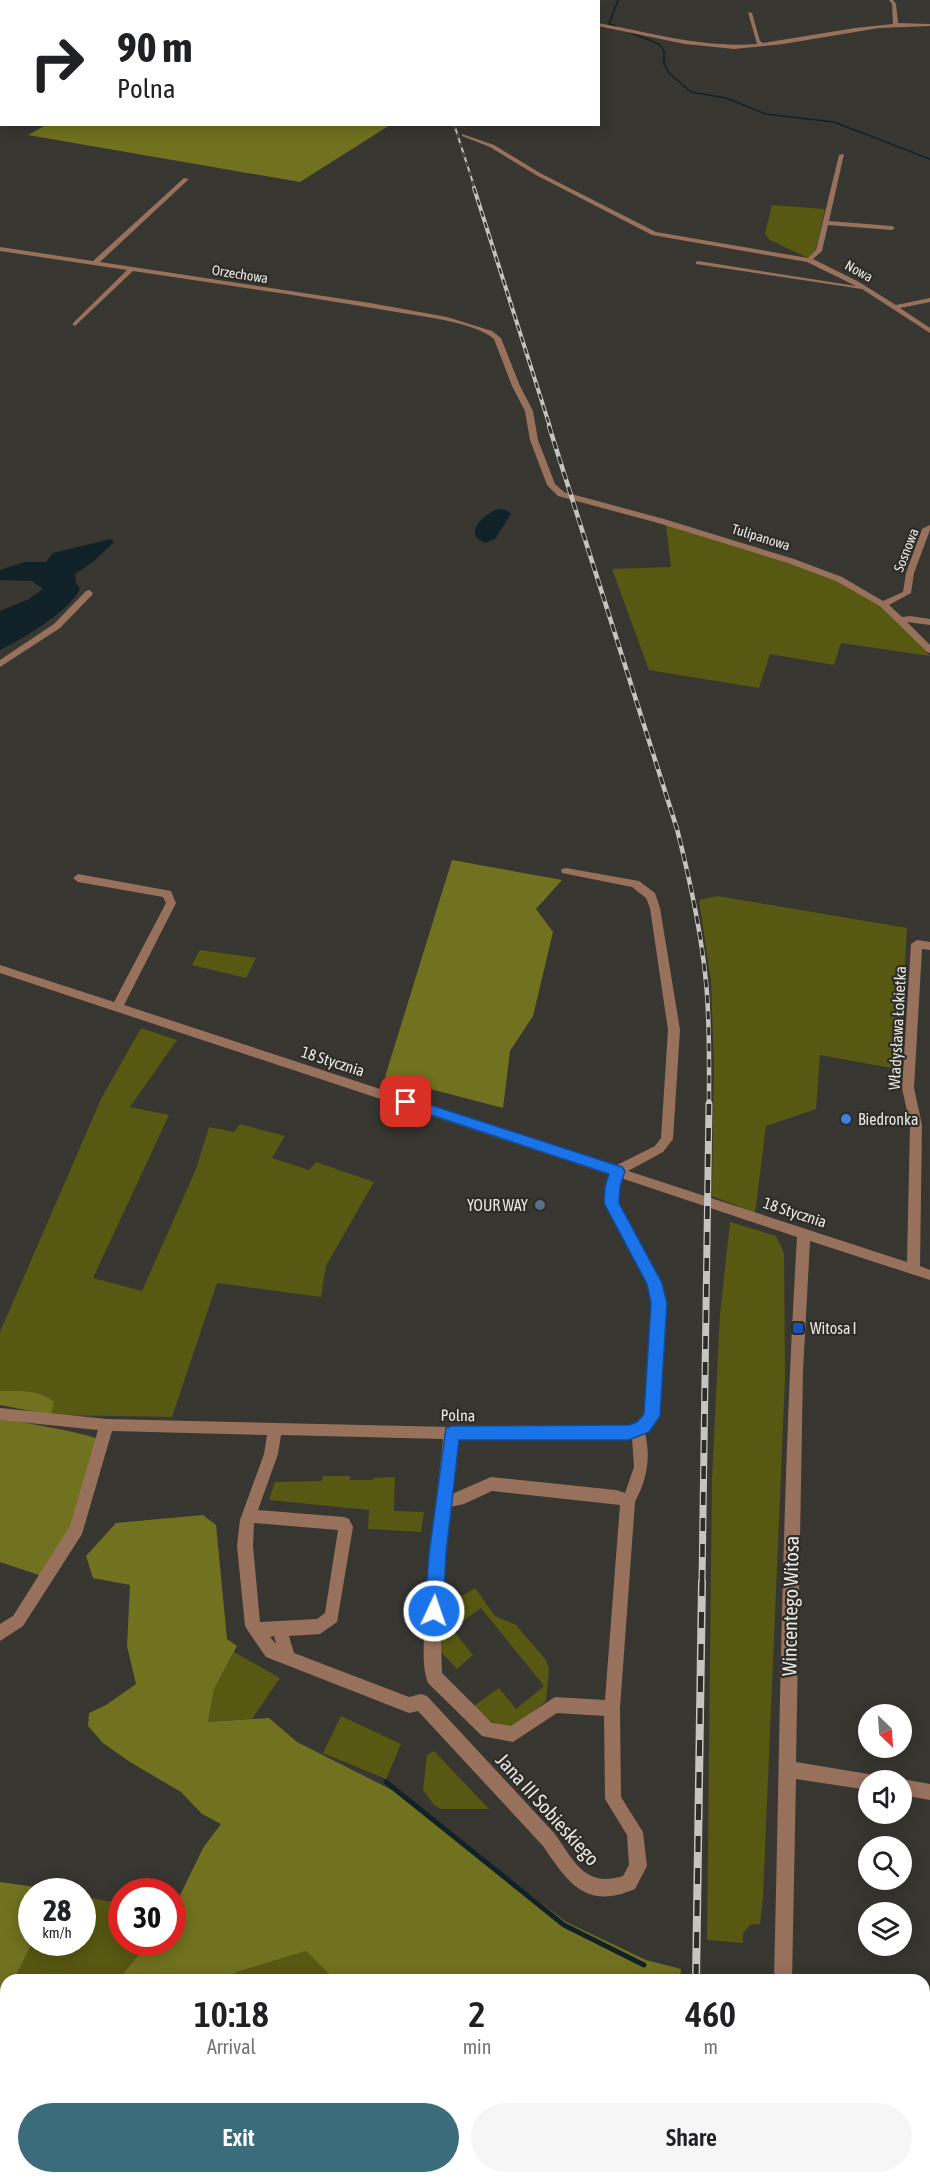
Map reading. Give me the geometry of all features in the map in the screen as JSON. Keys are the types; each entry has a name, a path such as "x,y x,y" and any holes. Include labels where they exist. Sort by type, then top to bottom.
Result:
{"street":[{"path":"891,0 894,4 896,24"},
{"path":"750,13 758,42 761,44"},
{"path":"600,24 723,47 761,44 866,26 930,25"},
{"path":"660,36 666,32"},
{"name":"Nowa","path":"464,135 492,146 538,174 654,234 809,260 829,267 869,290 930,332"},
{"path":"809,260 819,251 842,155"},
{"path":"94,264 186,179"},
{"path":"826,223 892,228"},
{"name":"Orzechowa","path":"0,249 370,305 476,326 497,338 529,411 534,440 551,485 561,494"},
{"path":"698,263 869,290"},
{"path":"75,324 131,270"},
{"path":"895,307 930,300"},
{"name":"Tulipanowa","path":"561,494 661,521 791,561 856,587 883,604 930,650"},
{"name":"Sosnowa","path":"883,604 907,593 910,573 926,529 930,527"},
{"path":"0,664 57,626 89,593"},
{"path":"901,620 930,622"},
{"path":"566,871 635,884 651,896 655,908 674,1030 667,1139 659,1149 631,1166 617,1171 612,1187 612,1203 655,1283 659,1303 652,1416 637,1431"},
{"path":"78,878 167,894 171,903 117,1007"},
{"name":"Władysława Łokietka","path":"913,1269 916,1125 908,1088 917,944 930,946"},
{"name":"18 Stycznia","path":"0,969 930,1275"},
{"path":"916,1125 930,1128"},
{"name":"Wincentego Witosa","path":"783,1974 796,1371 804,1232"},
{"name":"Polna","path":"0,1414 107,1425 452,1433 637,1431"},
{"path":"0,1633 18,1621 77,1529 107,1425"},
{"path":"275,1428 271,1454 249,1515 245,1546 253,1626 272,1652 287,1658"},
{"name":"Jana III Sobieskiego","path":"287,1658 409,1705 421,1702 549,1840 583,1882 604,1889 629,1883 638,1866 635,1832 613,1799 612,1708 628,1501 638,1483 643,1458 637,1431"},
{"name":"Jana III Sobieskiego","path":"452,1433 437,1554 431,1652 434,1677 488,1730 513,1734 555,1705 612,1708"},
{"path":"443,1502 459,1499 491,1484 616,1497 628,1501"},
{"path":"249,1515 337,1523 344,1524 346,1527 332,1617 320,1626 256,1630"},
{"path":"280,1629 287,1658"},
{"path":"786,1769 858,1780"},
{"path":"912,1789 930,1792"}],"shaded area":[{"path":"44,126 388,126 300,182 28,135"},
{"path":"772,205 825,209 815,252 811,257 806,257 770,240 765,234"},
{"path":"666,525 777,558 858,591 888,610 930,656 841,643 834,665 770,654 759,688 649,670 612,569 671,567"},
{"path":"452,860 562,880 536,909 553,932 533,1016 510,1051 503,1108 385,1077"},
{"path":"718,896 907,928 897,1069 820,1055 816,1109 766,1126 755,1213 712,1196 714,1066 711,981 699,900"},
{"path":"200,950 256,958 246,978 192,965"},
{"path":"141,1028 177,1040 130,1107 169,1115 93,1278 142,1291 196,1169 209,1127 234,1132 240,1124 285,1136 272,1158 309,1170 316,1162 374,1182 326,1266 321,1297 217,1283 172,1417 51,1415 0,1391 0,1332 101,1099"},
{"path":"730,1222 776,1236 784,1253 785,1379 763,1897 760,1924 750,1925 743,1933 743,1943 707,1940 712,1478 720,1314"},
{"path":"0,1391 42,1395 54,1402 51,1415 0,1405"},
{"path":"0,1418 99,1439 73,1529 42,1576 0,1562"},
{"path":"323,1476 350,1476 350,1480 395,1477 394,1511 424,1512 421,1532 368,1529 369,1510 269,1500 275,1482 322,1481"},
{"path":"203,1515 216,1525 227,1639 237,1646 214,1689 208,1722 269,1718 297,1742 394,1791 566,1922 646,1960 681,1969 681,1974 329,1974 306,1951 234,1974 123,1974 137,1956 186,1956 186,1883 203,1848 221,1824 202,1814 181,1792 103,1743 88,1726 89,1713 106,1705 136,1684 127,1646 130,1585 93,1578 86,1556 116,1523"},
{"path":"475,1588 495,1616 516,1625 546,1660 549,1669 546,1701 514,1728 500,1728 475,1708 475,1705 499,1688 516,1709 544,1686 481,1608 452,1629 473,1655 457,1669 440,1651 436,1620 449,1619 451,1595 462,1596"},
{"path":"234,1652 280,1678 252,1719 208,1722 214,1689"},
{"path":"341,1716 401,1744 386,1779 323,1753"},
{"path":"434,1751 489,1809 441,1809 434,1805 423,1790 427,1755"},
{"path":"0,1882 18,1885 18,1956 26,1956 17,1974 0,1974"},
{"path":"96,1899 108,1901 108,1956 137,1956 123,1974 17,1974 26,1956 96,1956"},
{"path":"306,1951 329,1974 234,1974"}],"water":[{"path":"498,509 506,510 511,514 495,539 485,543 478,539 475,529 482,519"},
{"path":"111,539 114,542 93,562 75,574 76,583 80,589 67,606 32,632 0,650 0,611 29,599 43,589 32,581 0,580 0,570 25,562 46,562 53,553"}],"waterway":[{"path":"615,26 609,24 618,0"},
{"path":"629,32 659,44 664,50 664,64 669,73 691,92 726,98 766,114 834,122 930,159"},
{"path":"386,1782 564,1925 644,1965"}],"railway":[{"path":"455,126 475,189"},
{"path":"474,188 550,427"},
{"path":"549,426 677,829 686,867 698,924 706,982 709,1028 709,1104"},
{"path":"702,1583 709,1104"},
{"path":"696,1974 702,1582"}],"place":[{"name":"Biedronka","path":"846,1119"},
{"name":"YOUR WAY","path":"540,1205"},
{"name":"Witosa I","path":"798,1328"}],"route":[{"path":"406,1102 617,1171 612,1187 612,1203 655,1283 659,1303 652,1416 637,1431 629,1433 452,1433 437,1554 434,1611"}]}
